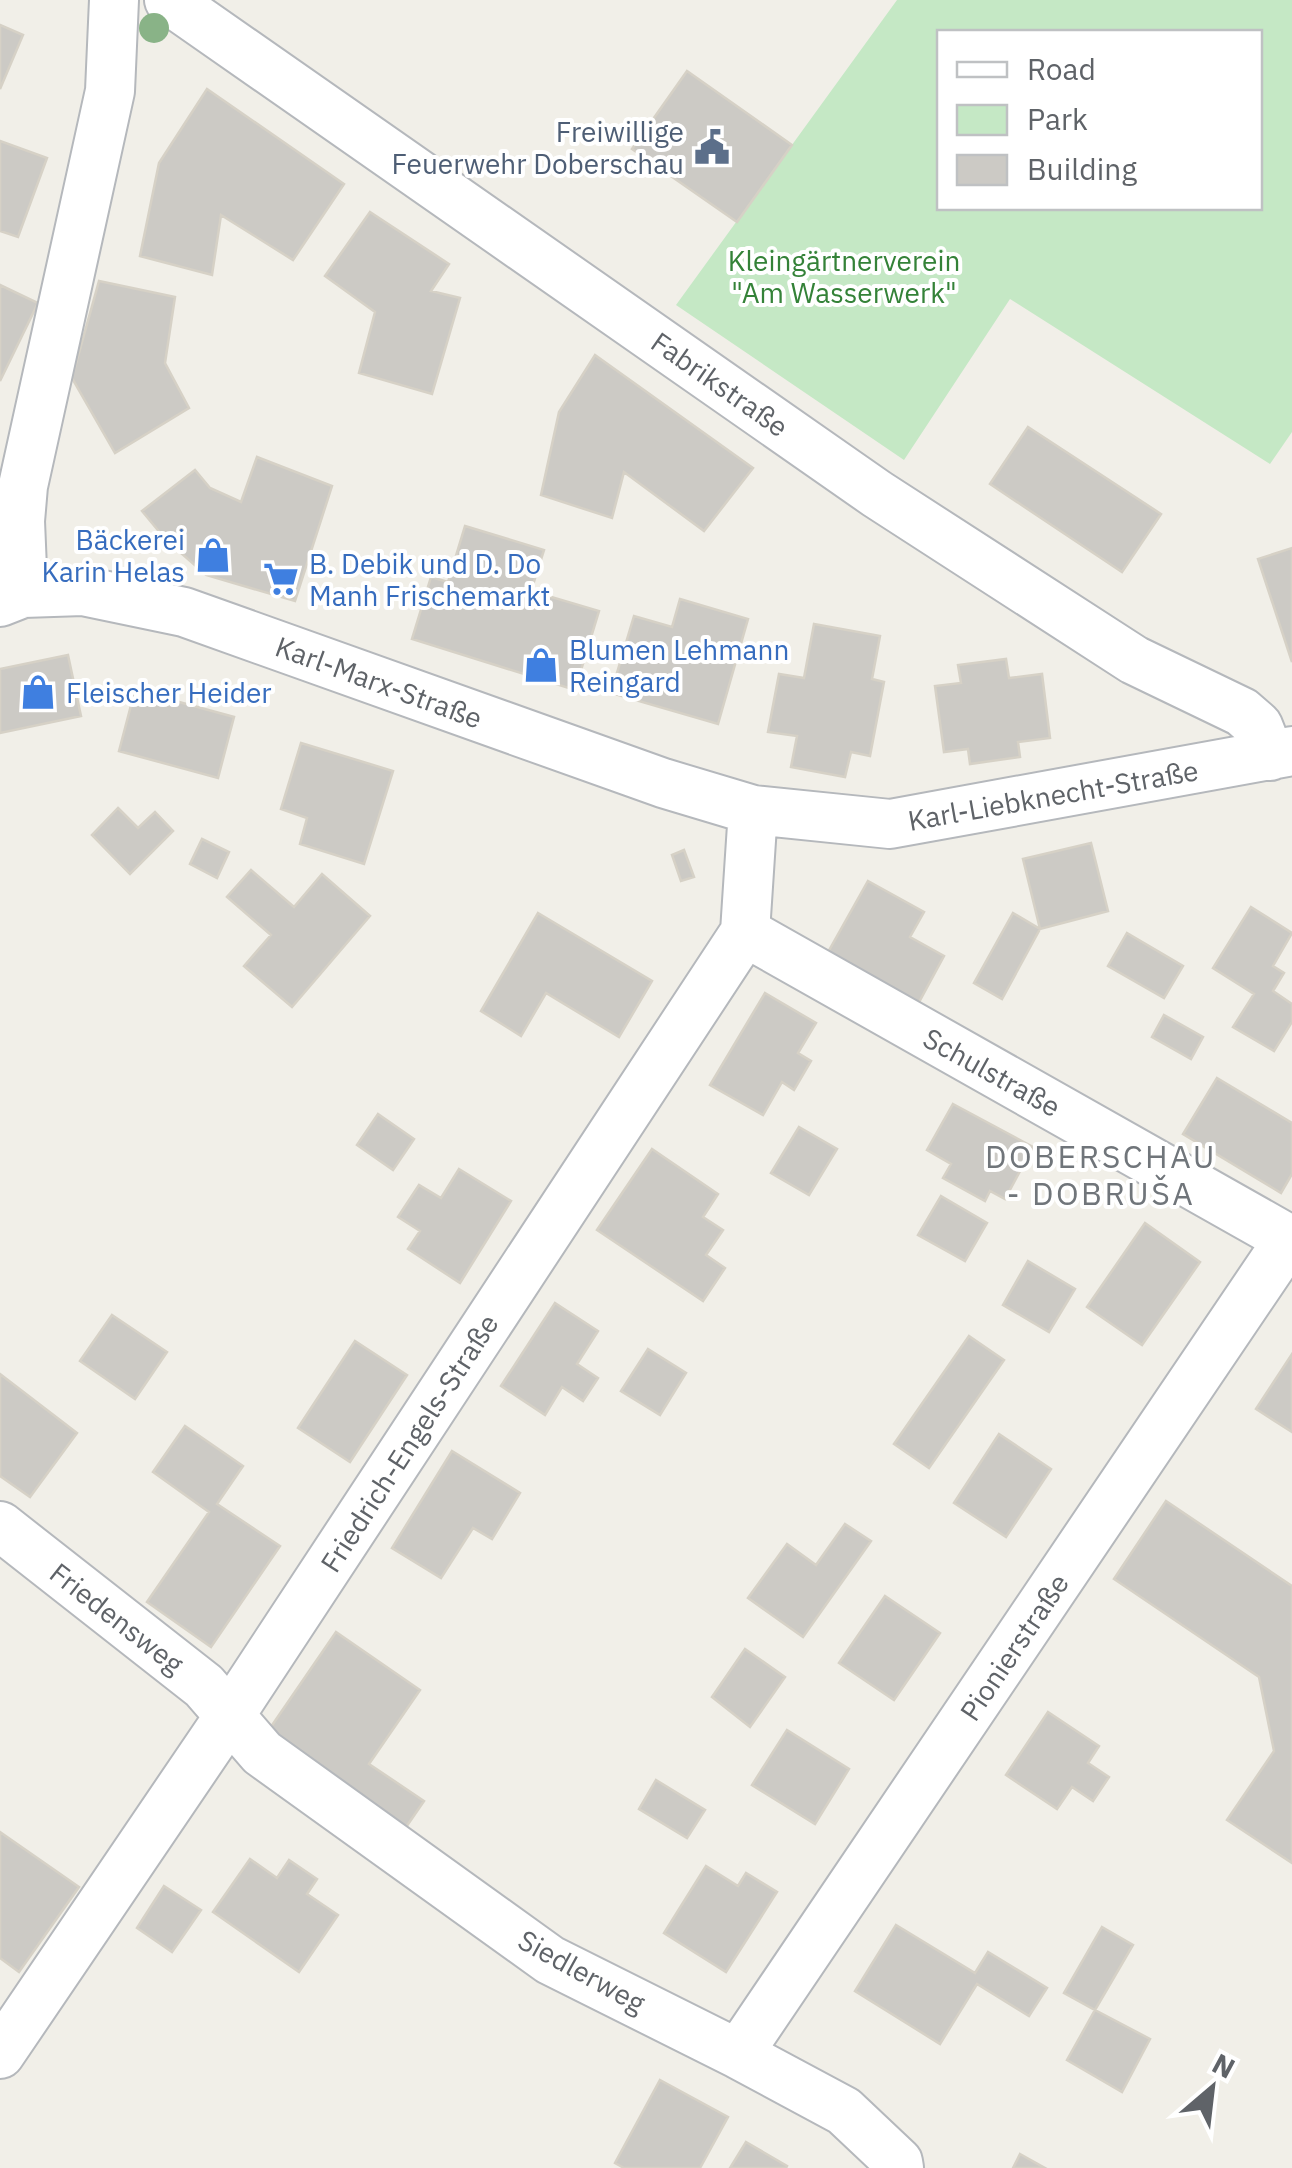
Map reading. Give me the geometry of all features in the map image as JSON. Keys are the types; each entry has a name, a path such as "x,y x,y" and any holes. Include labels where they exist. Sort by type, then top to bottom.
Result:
{"street":[{"path":"8,591 23,486 110,91 114,0"},
{"name":"Fabrikstraße","path":"169,0 877,494 1134,660 1242,712 1281,754"},
{"name":"Karl-Marx-Straße","path":"8,591 82,591 184,612 663,783 753,810"},
{"name":"Karl-Liebknecht-Straße","path":"753,810 890,824 1281,754"},
{"name":"Friedrich-Engels-Straße","path":"0,2054 230,1715 745,932 753,810"},
{"name":"Schulstraße","path":"745,932 1290,1240"},
{"name":"Pionierstraße","path":"738,2054 1290,1240"},
{"name":"Friedensweg","path":"0,1526 204,1686 230,1715"},
{"name":"Siedlerweg","path":"230,1715 262,1753 550,1960 844,2111 898,2162 899,2168"}],"green space":[{"name":"Kleingärtnerverein \"Am Wasserwerk\"","path":"897,0 1292,0 1292,432 1270,464 1010,299 904,460 676,305"}],"building":[{"path":"0,25 23,35 0,89"},
{"name":"Freiwillige Feuerwehr Doberschau","path":"687,71 792,145 737,222 632,149"},
{"path":"207,89 344,184 293,260 221,215 212,275 140,256 159,163"},
{"path":"0,141 47,158 18,237 0,231"},
{"path":"370,212 449,264 431,291 460,298 432,394 359,373 375,312 325,276"},
{"path":"99,281 175,297 165,363 189,408 115,453 72,378"},
{"path":"0,285 38,303 0,381"},
{"path":"595,355 753,468 704,531 624,472 612,518 541,495 559,412"},
{"path":"1028,427 1161,514 1122,572 990,484"},
{"path":"257,457 332,486 295,601 206,575 166,540 142,511 195,470 210,488 241,502"},
{"path":"465,526 544,550 531,591 599,611 575,690 412,639 431,577 448,582"},
{"path":"1292,548 1292,662 1258,559"},
{"path":"680,599 748,619 718,724 611,693 634,616 672,627"},
{"path":"814,624 880,636 872,679 884,682 870,756 851,752 845,777 791,767 797,736 768,732 779,674 804,678"},
{"name":"Fleischer Heider","path":"68,655 81,716 0,733 0,669"},
{"path":"1006,659 1009,678 1042,674 1050,738 1018,742 1020,757 970,764 968,749 944,752 935,686 961,683 958,665"},
{"path":"135,690 234,717 218,778 119,751"},
{"path":"301,743 393,771 364,864 300,844 307,818 281,809"},
{"path":"118,808 138,828 155,812 173,831 130,874 92,835"},
{"path":"202,839 229,852 217,878 190,864"},
{"path":"1091,843 1108,911 1040,929 1023,859"},
{"path":"684,850 694,877 681,881 672,855"},
{"path":"251,870 294,907 322,874 370,916 292,1007 244,966 271,935 227,897"},
{"path":"868,881 924,912 910,937 944,956 918,1004 827,954"},
{"path":"1251,907 1292,933 1273,966 1284,973 1273,991 1292,1004 1292,1022 1274,1051 1233,1027 1254,994 1213,968"},
{"path":"538,913 652,981 619,1037 546,993 521,1036 481,1011"},
{"path":"1013,913 1040,929 1002,999 974,983"},
{"path":"1127,933 1183,966 1164,998 1108,966"},
{"path":"765,993 816,1023 798,1053 811,1061 794,1090 782,1082 763,1115 710,1085"},
{"path":"1164,1015 1203,1037 1191,1059 1152,1037"},
{"path":"1217,1078 1292,1123 1292,1174 1281,1193 1183,1134"},
{"path":"953,1104 1033,1147 1005,1199 990,1191 985,1201 943,1178 951,1164 927,1150"},
{"path":"378,1114 414,1139 393,1170 357,1145"},
{"path":"799,1127 837,1149 809,1195 771,1173"},
{"path":"652,1149 718,1194 703,1217 723,1230 706,1255 725,1268 703,1301 597,1230"},
{"path":"459,1169 511,1201 460,1283 408,1249 420,1231 398,1217 419,1185 441,1198"},
{"path":"941,1196 987,1223 965,1261 918,1235"},
{"path":"1145,1223 1200,1262 1142,1345 1087,1307"},
{"path":"1028,1261 1075,1289 1049,1332 1003,1305"},
{"path":"555,1303 598,1331 577,1364 598,1378 583,1401 562,1387 545,1415 501,1386"},
{"path":"112,1315 167,1352 135,1399 80,1361"},
{"path":"969,1336 1004,1360 929,1468 894,1444"},
{"path":"355,1341 407,1375 350,1462 298,1428"},
{"path":"648,1349 686,1373 660,1415 621,1391"},
{"path":"1292,1354 1292,1432 1256,1409"},
{"path":"0,1374 77,1433 30,1497 0,1476"},
{"path":"185,1426 243,1466 217,1504 280,1546 211,1647 147,1602 209,1512 153,1472"},
{"path":"999,1434 1051,1469 1006,1537 954,1503"},
{"path":"452,1451 520,1493 492,1539 473,1528 441,1578 392,1548"},
{"path":"1166,1501 1292,1586 1292,1863 1227,1820 1274,1751 1259,1677 1114,1579"},
{"path":"845,1524 871,1541 803,1637 748,1598 787,1544 816,1565"},
{"path":"885,1596 940,1633 894,1700 839,1663"},
{"path":"336,1632 420,1690 369,1764 424,1801 402,1833 264,1737"},
{"path":"745,1649 785,1677 750,1727 712,1697"},
{"path":"1048,1712 1099,1746 1088,1763 1109,1777 1093,1801 1072,1787 1057,1809 1006,1775"},
{"path":"787,1730 849,1769 815,1824 752,1785"},
{"path":"656,1780 705,1810 687,1838 639,1809"},
{"path":"0,1832 79,1887 19,1972 0,1958"},
{"path":"250,1859 277,1878 289,1860 317,1879 307,1894 338,1915 299,1972 213,1912"},
{"path":"706,1866 738,1886 746,1873 777,1892 726,1972 664,1933"},
{"path":"164,1886 201,1910 172,1952 137,1928"},
{"path":"896,1925 975,1973 988,1952 1047,1988 1029,2016 977,1984 940,2044 855,1991"},
{"path":"1102,1927 1133,1945 1095,2010 1064,1993"},
{"path":"1095,2010 1150,2039 1122,2092 1067,2060"},
{"path":"660,2080 728,2117 700,2168 624,2168 615,2163"},
{"path":"746,2142 787,2166 786,2168 730,2168"},
{"path":"1020,2154 1045,2168 1013,2168"}],"place":[{"name":"Freiwillige Feuerwehr Doberschau","path":"712,147"},
{"name":"Bäckerei Karin Helas","path":"213,555"},
{"name":"B. Debik und D. Do Manh Frischemarkt","path":"281,579"},
{"name":"Blumen Lehmann Reingard","path":"541,665"},
{"name":"Fleischer Heider","path":"38,692"}],"district":[{"name":"DOBERSCHAU - DOBRUŠA","path":"1101,1174"}]}
